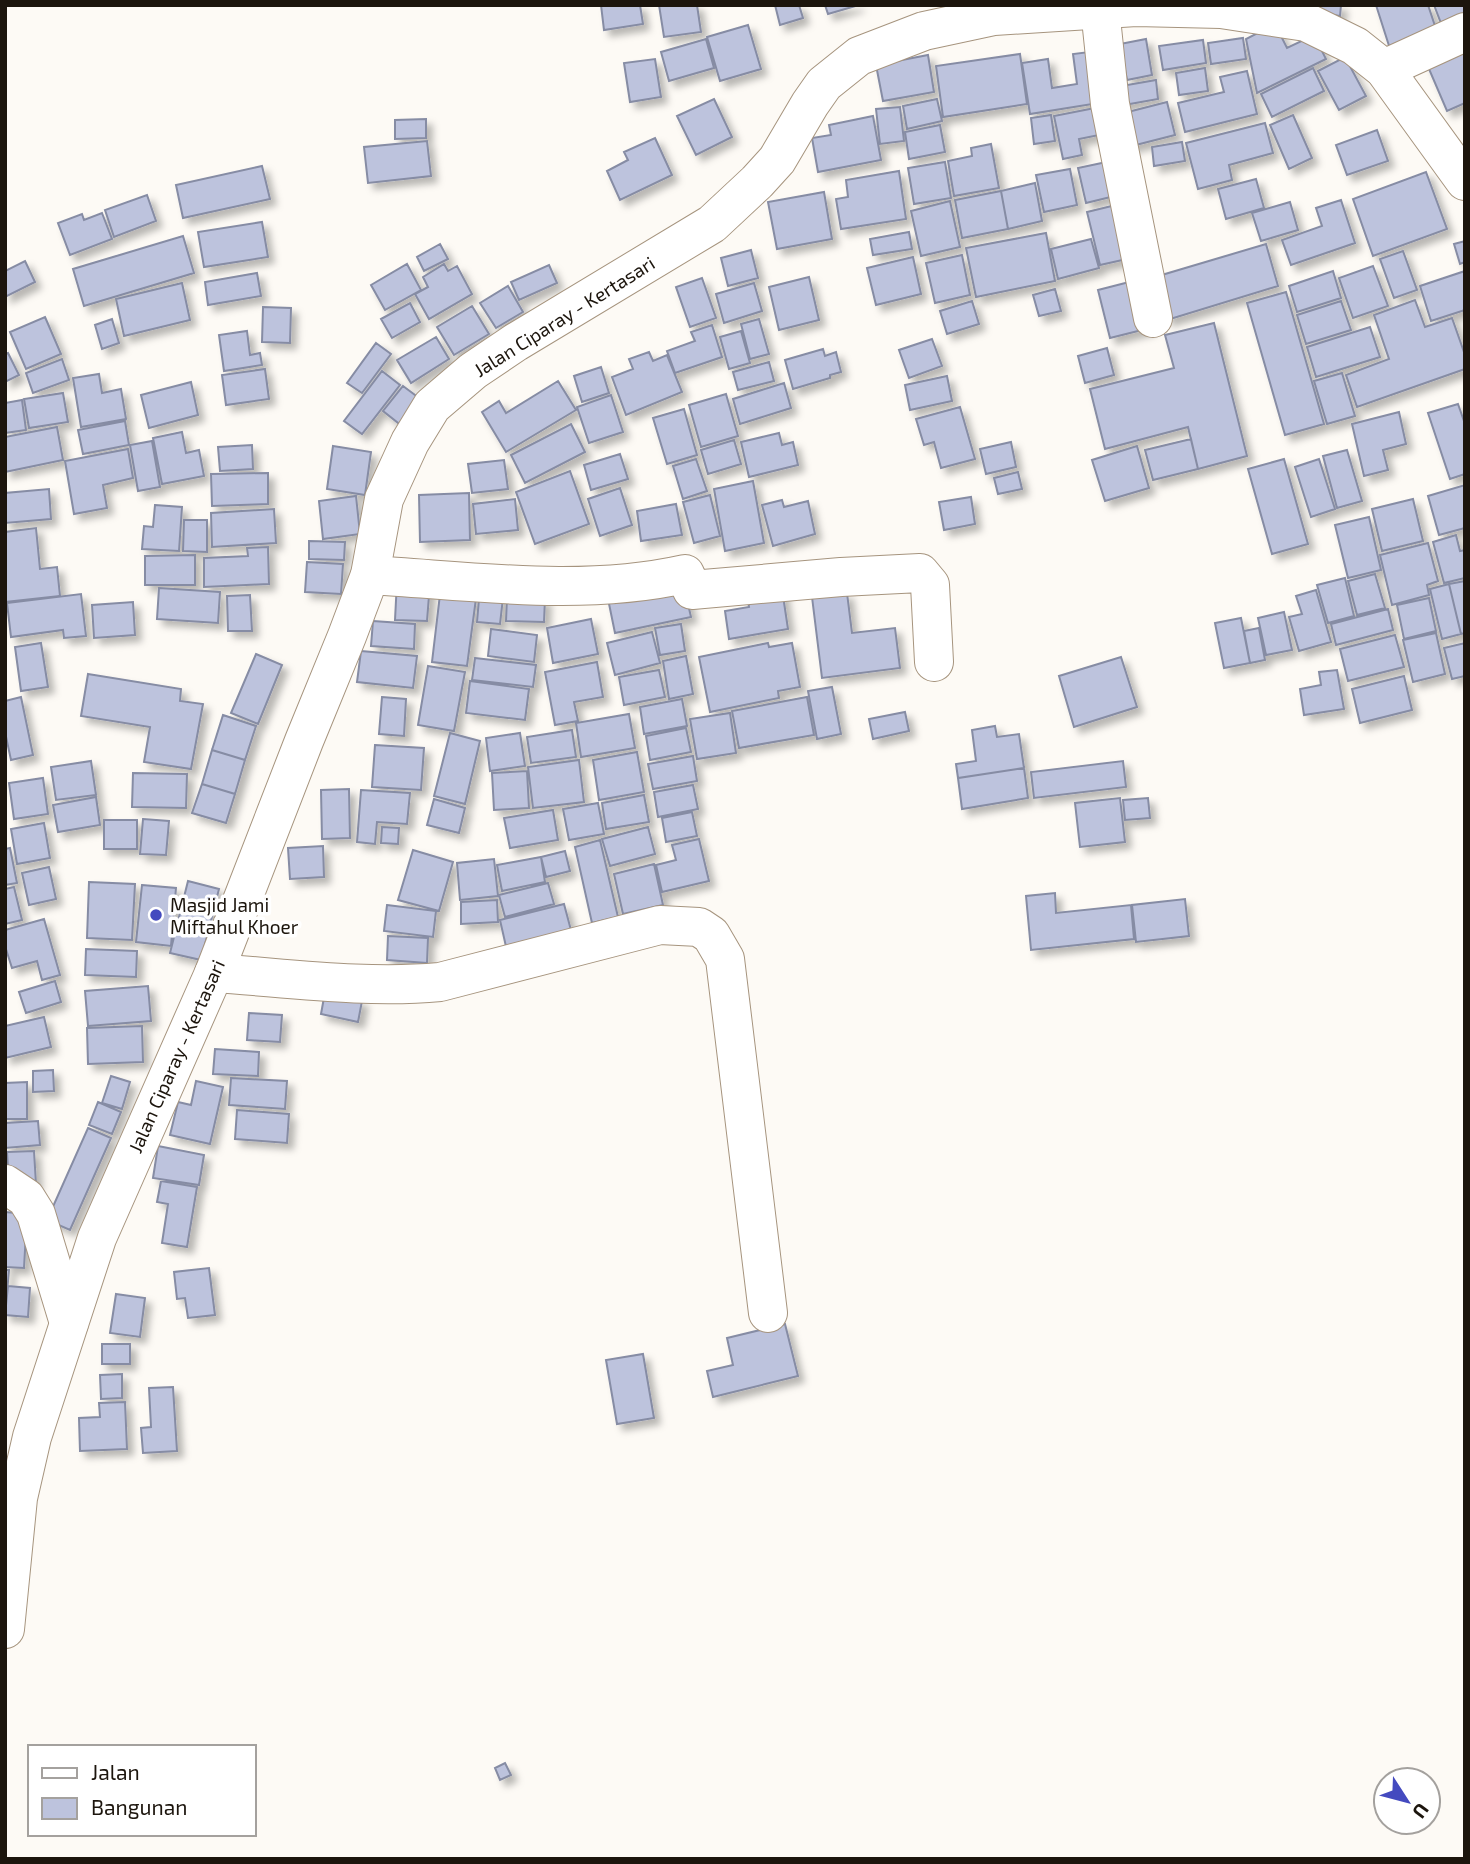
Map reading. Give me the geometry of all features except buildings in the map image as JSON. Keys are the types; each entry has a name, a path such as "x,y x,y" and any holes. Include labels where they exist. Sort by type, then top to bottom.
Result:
{"main road":[{"name":"Jalan Ciparay - Kertasari","path":"5,1629 18,1498 32,1437 97,1238 214,973 347,636 369,575 384,499 410,442 432,406 473,370 712,223 777,160 824,84 859,55 924,31 994,16 1136,7 1221,9 1306,22 1355,46 1384,69 1465,181"},
{"path":"1100,9 1110,104 1153,318"},
{"path":"1384,69 1465,32"},
{"path":"369,575 556,586 656,580 685,574 692,590 920,573 930,585 934,662"},
{"path":"214,973 417,985 440,982 660,925 699,928 711,935 725,959 768,1313"},
{"path":"5,1184 26,1198 36,1214 69,1323"}],"place":[{"name":"Masjid Jami Miftahul Khoer","path":"156,915"}]}
